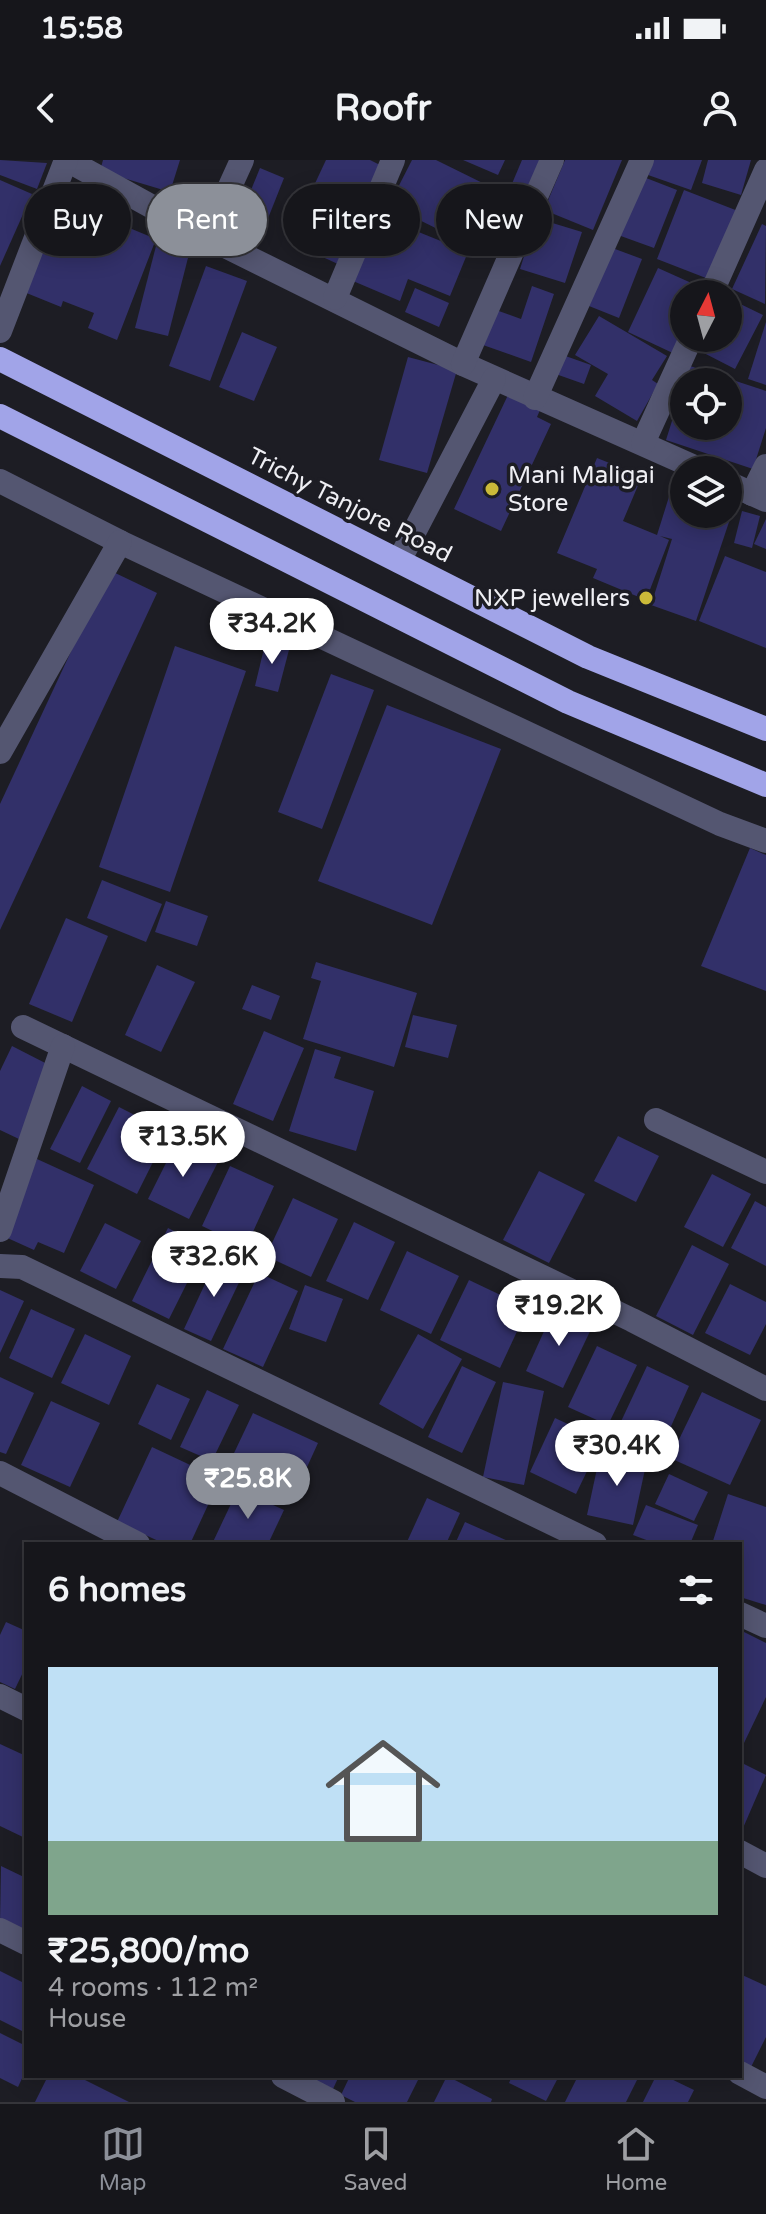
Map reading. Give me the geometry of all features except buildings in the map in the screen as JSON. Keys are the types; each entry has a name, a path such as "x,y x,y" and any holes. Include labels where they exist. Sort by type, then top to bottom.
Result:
{"highway":[{"name":"Trichy Tanjore Road","path":"0,359 588,657 766,729"},
{"path":"0,416 568,702 766,785"}],"street":[{"path":"0,331 66,160 147,204"},
{"path":"231,184 242,160"},
{"path":"335,298 393,160"},
{"path":"463,364 552,160"},
{"path":"535,398 642,160"},
{"path":"717,280 766,170"},
{"path":"247,256 494,379 671,456"},
{"path":"643,443 685,352"},
{"path":"399,561 494,379"},
{"path":"759,497 766,466"},
{"path":"0,481 120,542 720,824 766,841"},
{"path":"0,752 120,542"},
{"path":"23,1027 632,1320 766,1389"},
{"path":"0,1230 63,1046"},
{"path":"656,1120 766,1172"},
{"path":"0,1266 22,1267 591,1542"},
{"path":"0,1473 134,1542"},
{"path":"742,1615 766,1626"},
{"path":"0,1696 24,1708"},
{"path":"742,1853 766,1866"},
{"path":"0,1930 24,1942"},
{"path":"742,2074 766,2087"},
{"path":"287,2078 333,2102"}],"place":[{"name":"Mani Maligai Store","path":"492,489"},
{"name":"NXP jewellers","path":"646,598"}]}
